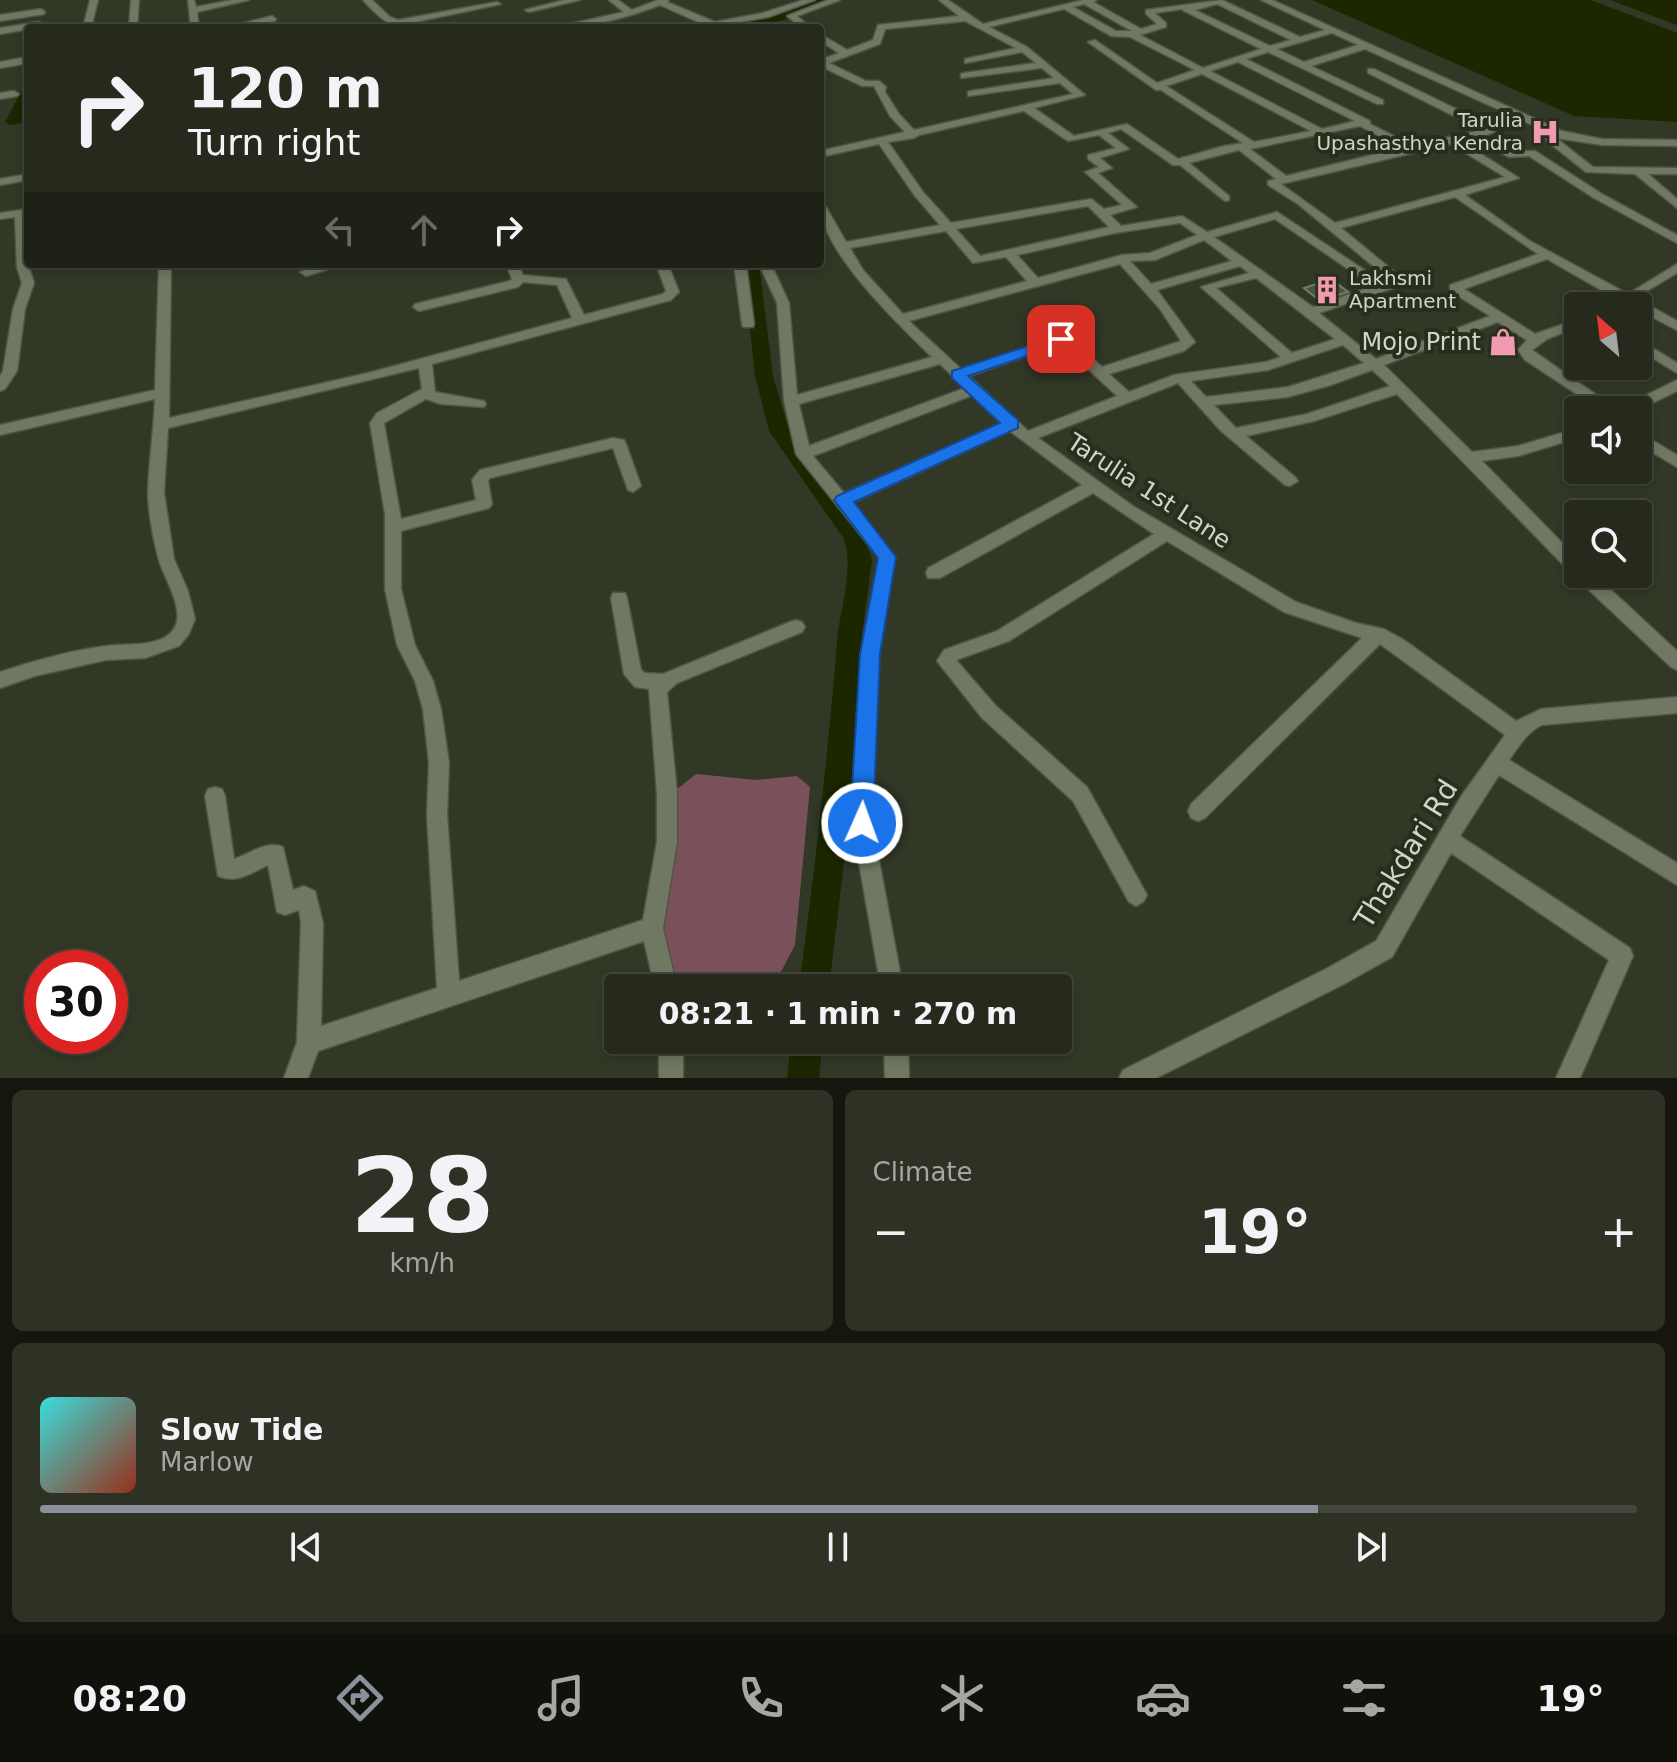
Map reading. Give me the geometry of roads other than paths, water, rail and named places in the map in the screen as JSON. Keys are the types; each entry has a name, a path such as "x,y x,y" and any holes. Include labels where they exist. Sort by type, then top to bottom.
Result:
{"street":[{"path":"38,24 46,0"},
{"path":"88,24 94,0"},
{"path":"133,24 135,0"},
{"path":"192,5 245,0"},
{"path":"529,10 576,0"},
{"path":"613,0 631,13"},
{"path":"719,24 765,15 811,0"},
{"path":"758,24 836,0"},
{"path":"824,153 1080,95 1024,49 979,27 943,0"},
{"path":"1188,8 1216,0 1298,40"},
{"path":"1265,0 1559,133 1602,142 1677,143"},
{"path":"371,1 387,19 396,23 497,4"},
{"path":"576,24 631,13 664,1 712,24"},
{"path":"979,27 1089,1 1136,33 1318,131"},
{"path":"1066,7 1114,34 1136,33 1163,25 1149,12 1182,6 1304,65 1355,76 1491,130"},
{"path":"0,18 41,12"},
{"path":"791,16 801,24"},
{"path":"824,62 877,42 881,27 966,18"},
{"path":"248,24 272,19"},
{"path":"0,31 24,28"},
{"path":"1159,88 1238,59 1331,31"},
{"path":"824,40 847,54"},
{"path":"1092,42 1159,88 1194,106 1248,147 1284,180"},
{"path":"1304,65 1364,46"},
{"path":"968,61 1024,49"},
{"path":"1238,59 1411,149"},
{"path":"0,65 24,61"},
{"path":"1355,76 1399,62"},
{"path":"824,64 865,84 876,83 893,113 914,135"},
{"path":"964,76 1045,65"},
{"path":"1355,76 1380,102"},
{"path":"971,94 1062,80"},
{"path":"0,96 14,94"},
{"path":"1028,109 1072,139 1123,126 1173,161 1182,162 1366,123"},
{"path":"1310,311 1392,284 1396,278 1272,183 1476,136 1519,117"},
{"path":"1101,132 1124,149 1092,157 1107,168 1090,172 1131,207 1102,213"},
{"path":"1559,133 1551,139 1587,169 1677,171"},
{"path":"1476,136 1509,154 1531,153 1598,196 1677,240"},
{"path":"1332,227 1514,178 1454,141"},
{"path":"883,142 919,194 976,259 1179,219 1310,311 1373,363 1471,457 1564,554"},
{"path":"1182,162 1225,198"},
{"path":"1638,171 1677,205"},
{"path":"0,182 24,178"},
{"path":"1457,194 1526,243 1614,292"},
{"path":"843,246 1089,202 1117,229"},
{"path":"0,216 24,212 23,267 28,283 19,309 10,371 0,386"},
{"name":"Tarulia 1st Lane","path":"824,214 858,272 900,319 1026,437 1166,534 1290,607 1356,630 1378,634 1517,733"},
{"path":"1150,288 1179,264 1205,236 1277,215 1382,287"},
{"path":"1009,253 1035,282"},
{"path":"1535,340 1455,286 1548,255"},
{"path":"900,319 1138,256 1179,264 1241,262"},
{"path":"1101,372 1138,362 1188,342 1150,288 1122,259"},
{"path":"0,680 35,668 106,653 145,651 173,641 183,629 186,619 180,591 166,559 156,492 165,268"},
{"path":"306,272 322,268"},
{"path":"513,268 520,278 562,282 580,321"},
{"path":"161,425 425,361 667,297 673,292 664,268"},
{"path":"741,268 748,324"},
{"path":"767,268 783,303 791,401 803,454 887,557 869,664 862,823 889,974"},
{"path":"1637,292 1676,270"},
{"path":"1258,274 1207,287 1291,359"},
{"path":"419,307 514,284 520,278"},
{"path":"1652,313 1677,326"},
{"path":"1203,402 1288,392 1346,376 1373,363 1500,317"},
{"path":"1564,329 1535,340 1525,350 1530,357 1590,396"},
{"path":"957,375 1063,339 1126,397"},
{"path":"1026,437 1160,383 1268,366 1345,340"},
{"path":"1652,352 1677,369"},
{"path":"791,401 940,359"},
{"path":"425,361 427,394"},
{"path":"1138,362 1160,383"},
{"path":"1181,378 1233,434 1290,481"},
{"path":"1652,398 1677,385"},
{"path":"1233,434 1309,418 1399,388"},
{"path":"803,454 974,390"},
{"path":"0,430 162,393"},
{"path":"449,996 437,815 439,763 432,709 424,681 406,645 393,589 393,527 377,423 382,416 427,394 479,404"},
{"path":"843,500 1012,424"},
{"path":"1471,457 1539,446 1564,438"},
{"path":"393,527 484,504 480,480 485,474 613,443 619,444 633,486"},
{"path":"1652,445 1674,458"},
{"path":"934,573 1093,486"},
{"path":"1136,895 1080,794 989,712 946,661 950,655 1003,636 1166,534"},
{"path":"1598,588 1677,662"},
{"path":"619,598 633,674 641,681 663,682 796,627"},
{"path":"1198,811 1378,634"},
{"path":"663,682 657,701 667,793 667,842 652,928 663,974"},
{"path":"1517,733 1527,723 1541,717 1677,705"},
{"name":"Thakdari Rd","path":"1131,1078 1384,949 1447,839 1517,733"},
{"path":"1497,763 1677,875"},
{"path":"215,796 225,869 232,871 268,854 276,854 285,904 304,897 307,899 312,923 309,1042 296,1078"},
{"path":"1447,839 1622,956 1568,1078"},
{"path":"309,1042 542,962 652,928"},
{"path":"671,1054 671,1078"},
{"path":"896,1054 897,1078"}],"waterway":[{"path":"740,24 793,12 823,0"},
{"path":"751,268 764,376 779,431 854,537 861,560 850,635 838,796 816,974"},
{"path":"803,1078 806,1054"}],"place":[{"name":"Tarulia Upashasthya Kendra","path":"1545,132"},
{"name":"Lakhsmi Apartment","path":"1327,290"},
{"name":"Mojo Print","path":"1503,342"}]}
